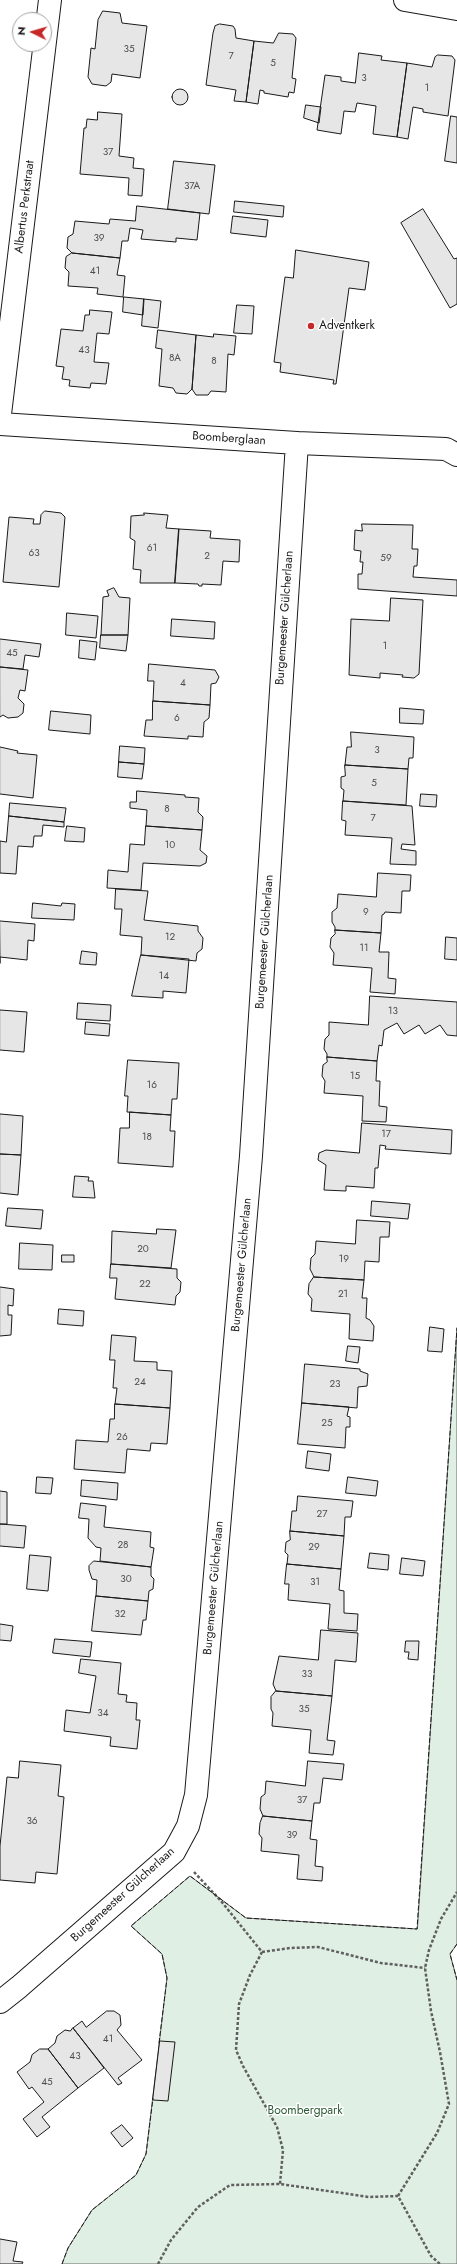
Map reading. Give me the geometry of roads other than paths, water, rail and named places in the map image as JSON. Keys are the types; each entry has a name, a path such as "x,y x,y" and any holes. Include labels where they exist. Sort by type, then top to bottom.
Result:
{"street":[{"name":"Albertus Perkstraat","path":"0,414 50,0"},
{"path":"405,0 457,9"},
{"name":"Boomberglaan","path":"0,424 297,443 453,450"},
{"name":"Burgemeester Gülcherlaan","path":"0,2002 174,1852 188,1826 196,1795 251,1156 297,443"}],"place":[{"name":"Adventkerk","path":"311,326"}],"park label":[{"name":"Boombergpark","path":"305,2111"}]}
